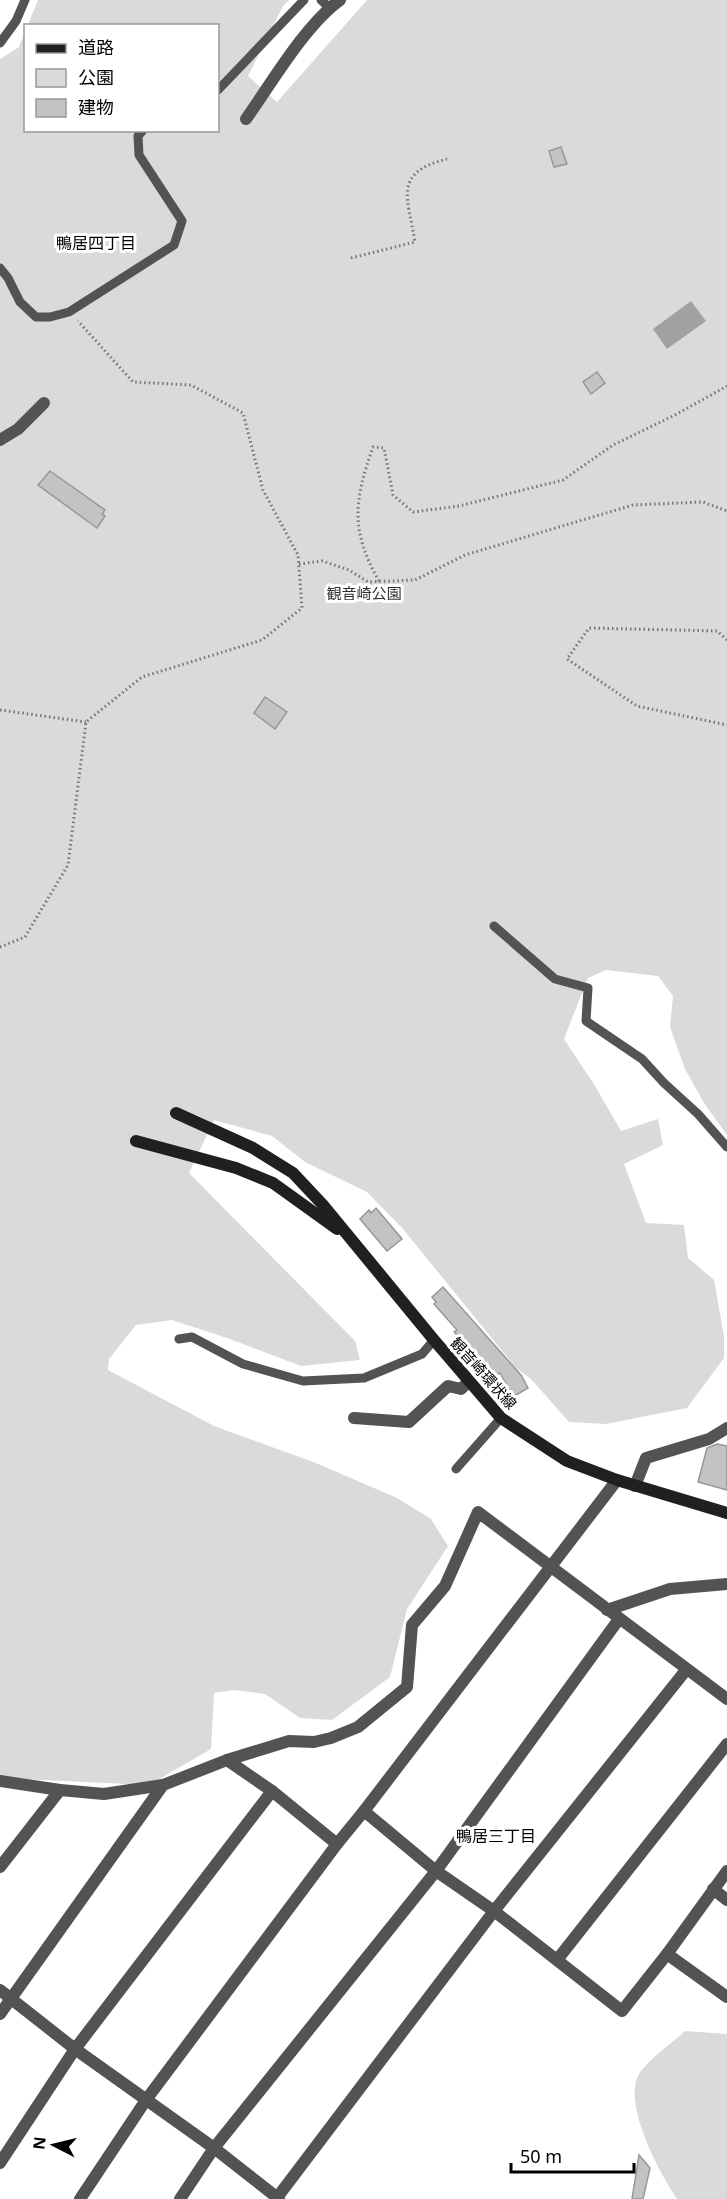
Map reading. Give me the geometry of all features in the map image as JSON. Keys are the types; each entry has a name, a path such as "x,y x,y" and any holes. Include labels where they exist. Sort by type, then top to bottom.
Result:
{"main road":[{"name":"観音崎環状線","path":"176,1113 253,1148 292,1173 323,1205 501,1418 567,1461 635,1486 727,1513"},
{"name":"観音崎環状線","path":"136,1141 236,1168 273,1183 354,1243"}],"street":[{"path":"246,119 330,2"},
{"path":"0,440 18,429 44,403"},
{"path":"354,1418 409,1422 448,1386 461,1389 469,1381"},
{"path":"635,1486 646,1458 708,1439 727,1428"},
{"path":"80,2199 146,2100 337,1844 617,1480"},
{"path":"0,1781 104,1794 163,1785 227,1760 289,1741 314,1742 331,1738 357,1727 407,1687 412,1625 445,1586 478,1512 727,1700"},
{"path":"607,1610 670,1590 727,1584"},
{"path":"180,2199 214,2148 436,1871 618,1619"},
{"path":"0,1990 75,2049 214,2148 277,2198 494,1911 687,1670"},
{"path":"557,1960 727,1744"},
{"path":"227,1760 272,1791 337,1844"},
{"path":"0,2014 163,1785"},
{"path":"0,1867 60,1790"},
{"path":"0,2163 75,2049 272,1791"},
{"path":"364,1811 436,1871 494,1911 622,2011 727,1871"},
{"path":"713,1889 727,1900"},
{"path":"667,1954 727,1997"}],"lane":[{"path":"0,43 16,21 25,0"},
{"path":"219,89 304,0"},
{"path":"0,268 8,278 20,302 36,317 50,317 69,312 174,245 182,220 140,155 138,136 141,132"},
{"path":"494,926 555,979 588,988 586,1021 642,1059 663,1083 698,1114 727,1147"},
{"path":"179,1339 192,1337 243,1364 303,1381 364,1378 422,1354 434,1340"},
{"path":"456,1469 501,1418"}],"path":[{"path":"351,258 415,242 407,188 413,173 428,164 447,159"},
{"path":"0,947 25,937 68,865 86,722 142,677 262,640 302,608 298,555 262,490 243,413 191,385 133,382 69,312"},
{"path":"379,581 369,564 359,537 357,506 373,447 384,448 393,495 413,512 459,506 563,480 613,445 675,415 727,386"},
{"path":"299,564 322,561 349,570 368,582 415,580 465,555 633,505 703,502 727,511"},
{"path":"727,640 717,631 590,628 567,659 636,706 727,725"},
{"path":"0,710 86,722"}],"green space":[{"name":"観音崎公園","path":"38,0 289,0 283,6 248,76 277,102 367,0 727,0 727,1135 704,1103 685,1069 670,1027 673,996 658,976 606,970 588,978 564,1039 621,1131 658,1119 663,1145 624,1164 646,1223 684,1225 688,1258 714,1280 724,1336 724,1358 687,1408 606,1424 569,1422 531,1379 516,1368 403,1229 367,1192 305,1162 272,1136 214,1120 189,1173 355,1341 360,1360 301,1366 172,1320 136,1325 109,1359 108,1370 214,1426 316,1463 397,1498 431,1519 448,1546 407,1609 390,1677 332,1720 300,1718 265,1694 234,1690 214,1693 211,1749 149,1785 0,1778 0,59 19,47 24,34 24,132 219,132 219,24 28,24"},
{"path":"685,2031 727,2034 727,2199 677,2199 652,2155 638,2117 635,2099 636,2084 641,2071"}],"shaded area":[{"path":"691,301 706,321 667,349 653,329"}],"building":[{"path":"561,147 567,164 554,167 549,151"},
{"path":"597,372 605,383 591,394 583,382"},
{"path":"50,471 105,510 102,514 105,516 97,528 38,485"},
{"path":"265,697 287,712 275,729 254,713"},
{"path":"376,1208 402,1239 387,1251 360,1219 369,1210 371,1213"},
{"path":"443,1287 521,1375 528,1388 513,1397 500,1373 496,1376 454,1332 457,1330 434,1304 436,1302 432,1297"},
{"path":"717,1444 727,1446 727,1490 698,1482 707,1448"},
{"path":"639,2155 650,2168 643,2199 632,2199"}],"tunnel":[{"path":"44,403 246,119"},
{"path":"0,1066 176,1113"},
{"path":"0,1105 136,1141"}],"district":[{"name":"鴨居四丁目","path":"96,243"},
{"name":"鴨居三丁目","path":"496,1836"}]}
